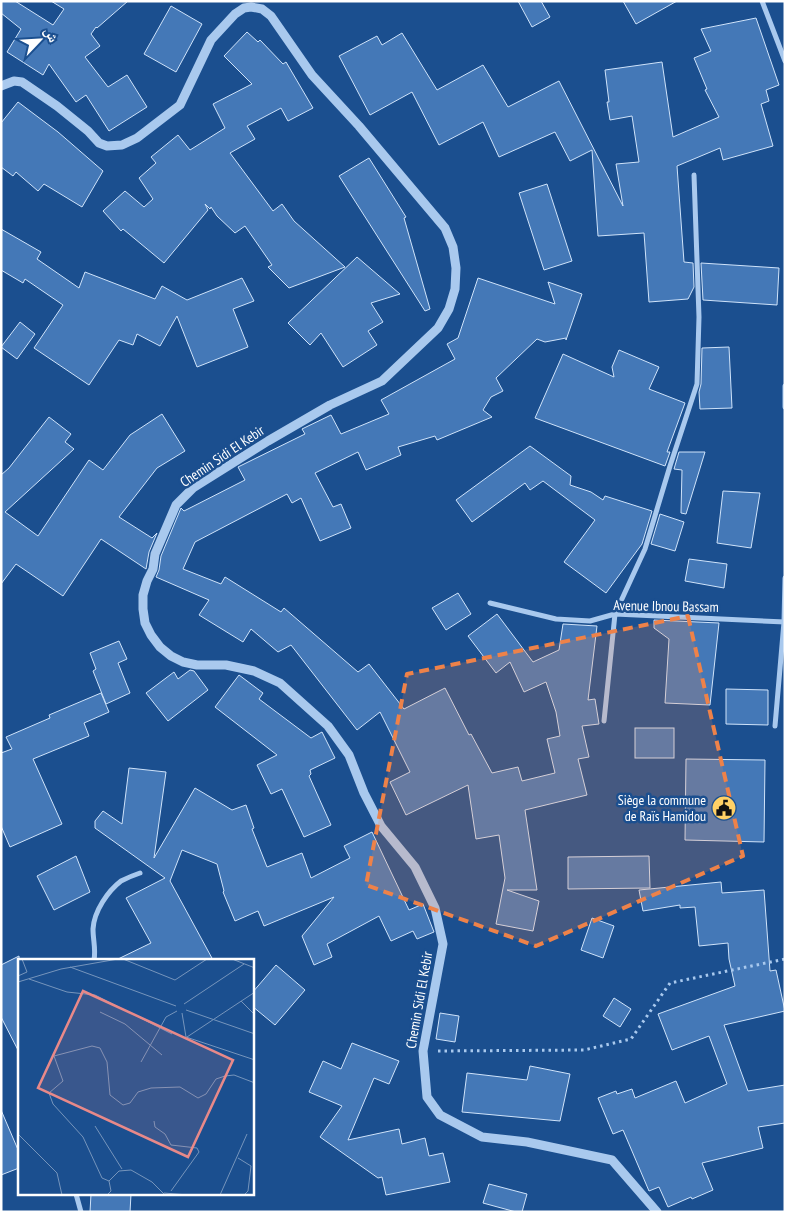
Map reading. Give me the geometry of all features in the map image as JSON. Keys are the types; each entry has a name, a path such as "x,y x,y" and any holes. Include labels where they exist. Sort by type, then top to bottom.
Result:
{"street":[{"path":"762,1 785,61"},
{"name":"Chemin Sidi El Kebir","path":"1,86 14,80 22,82 57,106 88,131 99,143 107,146 122,145 137,138 180,105 211,40 234,14 244,8 262,9 271,16 312,75 359,126 445,228 454,254 456,268 455,290 449,309 438,328 382,381 330,405 268,441 193,488 176,505 155,554 153,569 146,581 142,609 145,623 160,647 171,656 183,662 197,665 226,665 254,671 280,683 328,726 349,755 364,793 381,826 415,868 435,908 443,944 423,1051 427,1097 440,1116 482,1137 527,1142 612,1160 657,1212"},
{"path":"604,720 615,614 645,549 697,384 699,317 694,175"},
{"path":"785,386 785,407"},
{"path":"775,726 784,622 785,578"},
{"name":"Avenue Ibnou Bassam","path":"490,603 556,618 590,622 615,614 784,622"},
{"path":"94,959 96,950 93,928 97,913 104,900 121,882 140,873"},
{"path":"77,1196 81,1212"}],"path":[{"path":"423,1051 584,1050 632,1039 670,983 785,959"}],"highlighted area":[{"path":"688,616 743,856 536,946 366,885 407,674"}],"building":[{"path":"1,1 15,1 53,25 64,9 51,1 128,1 96,27 91,34 100,46 85,57 108,87 127,75 147,107 109,131 86,95 76,102 49,64 43,75 7,52 21,29 1,13"},
{"path":"518,1 541,1 550,17 532,27"},
{"path":"623,1 677,1 636,24"},
{"path":"171,6 202,24 176,72 144,54"},
{"path":"756,18 779,85 766,90 769,101 761,104 773,146 723,160 720,148 677,166 684,262 693,263 694,287 688,299 649,302 644,233 598,236 592,150 570,161 555,132 499,157 483,122 439,145 412,92 370,115 339,56 377,36 382,45 402,33 437,90 483,65 508,107 559,81 623,206 616,164 639,162 632,116 610,120 605,70 662,62 673,137 719,117 705,90 707,89 694,58 711,51 701,29"},
{"path":"247,32 258,42 260,40 283,64 286,62 313,108 288,121 281,108 247,126 255,139 230,153 273,211 282,204 294,221 345,267 289,288 268,267 272,265 245,226 235,233 217,216 211,207 210,209 205,204 208,210 164,263 123,229 121,231 103,211 125,191 144,207 153,199 139,178 156,163 151,157 178,135 190,150 225,128 213,104 252,84 224,56"},
{"path":"18,102 58,132 103,171 82,207 44,184 38,191 16,172 13,176 1,167 1,123"},
{"path":"369,158 406,217 404,218 430,309 425,311 339,176"},
{"path":"547,184 572,261 544,270 519,193"},
{"path":"1,229 41,252 37,259 79,288 85,272 155,299 162,286 187,300 242,278 254,301 233,309 248,347 197,367 177,316 160,346 137,334 133,345 119,340 89,385 34,348 63,305 25,279 23,283 1,270"},
{"path":"357,257 400,294 371,303 383,322 368,331 377,345 343,367 321,333 310,345 288,323"},
{"path":"701,263 779,268 777,305 703,300"},
{"path":"478,278 555,304 548,282 582,294 566,340 566,338 545,342 537,339 496,378 503,391 491,397 483,410 492,417 437,440 435,436 398,447 401,455 366,470 358,452 315,473 333,507 341,504 351,528 320,541 301,498 292,503 287,494 195,542 183,569 221,584 225,577 281,612 284,608 358,672 369,664 404,709 445,688 469,735 471,734 492,773 518,767 522,781 555,773 547,739 560,736 556,712 546,682 524,692 510,662 496,673 468,636 497,614 533,662 559,650 563,624 597,626 588,700 595,699 599,724 582,726 589,757 578,759 587,795 525,810 537,890 507,890 539,901 533,931 496,924 505,878 499,835 476,839 468,785 406,815 390,782 410,772 380,712 357,730 291,645 278,652 251,629 243,642 199,615 209,600 156,577 161,556 181,508 184,511 245,480 238,467 305,434 302,429 331,415 341,434 389,414 381,400 455,359 447,344 458,338"},
{"path":"20,322 35,334 17,359 1,347"},
{"path":"729,347 732,408 700,409 699,392 702,348"},
{"path":"619,350 659,367 649,389 685,403 667,452 670,452 665,466 535,418 563,354 614,377 612,367"},
{"path":"162,414 185,451 157,468 119,517 152,538 157,533 149,552 146,569 101,539 63,596 16,564 1,584 1,475 9,468 49,417 71,434 65,442 74,449 5,512 38,536 89,460 103,470 130,435"},
{"path":"530,446 571,476 570,485 591,492 603,500 605,496 652,511 642,544 606,593 564,562 595,520 543,481 530,490 525,483 472,522 456,500"},
{"path":"679,452 705,452 686,514 681,513 682,470 674,469"},
{"path":"723,491 760,493 751,548 717,543"},
{"path":"660,514 684,522 675,551 651,544"},
{"path":"689,559 727,564 724,588 685,581"},
{"path":"458,593 471,614 446,630 432,608"},
{"path":"654,620 719,623 710,705 665,703 669,639 654,628"},
{"path":"119,641 127,659 118,663 130,693 106,704 93,671 96,669 90,653"},
{"path":"190,670 194,671 208,690 168,721 146,693 174,672 178,679"},
{"path":"239,675 263,693 259,699 311,738 322,732 335,758 310,770 311,774 309,776 331,825 304,837 282,789 271,794 257,765 277,755 215,707"},
{"path":"726,689 768,690 768,725 726,724"},
{"path":"101,693 109,712 84,723 89,736 33,759 62,824 10,847 1,826 1,753 12,749 6,737 50,718 49,715"},
{"path":"635,728 674,728 674,758 635,758"},
{"path":"686,759 765,760 764,842 685,840"},
{"path":"129,768 166,772 154,858 195,788 232,810 246,805 254,828 252,829 267,867 302,853 311,878 350,858 344,846 372,832 409,910 423,904 434,932 417,939 413,931 391,941 379,916 327,944 332,957 314,965 302,936 334,897 264,926 258,911 235,921 223,892 217,864 182,850 170,881 212,959 118,959 151,943 126,898 165,878 95,828 95,821 103,811 122,824"},
{"path":"76,856 90,892 54,910 37,876"},
{"path":"649,856 650,888 568,889 568,857"},
{"path":"721,882 722,893 764,890 770,971 776,970 785,1011 724,1025 748,1091 785,1085 785,1123 758,1127 763,1148 702,1163 713,1190 668,1207 659,1187 649,1191 623,1130 613,1134 598,1098 616,1091 617,1094 632,1089 635,1098 676,1081 685,1103 727,1084 709,1036 672,1050 658,1014 735,986 729,959 728,943 699,946 695,907 680,908 680,905 643,911 639,890"},
{"path":"592,918 614,926 603,958 581,950"},
{"path":"19,956 18,1050 1,1017 1,965"},
{"path":"276,965 305,990 275,1025 254,1008 254,991"},
{"path":"614,998 631,1009 620,1027 603,1016"},
{"path":"440,1013 459,1016 455,1042 436,1039"},
{"path":"352,1043 399,1061 389,1084 374,1078 348,1140 399,1129 402,1144 425,1138 429,1156 443,1153 450,1182 386,1195 382,1177 378,1178 320,1137 342,1106 309,1092 323,1061 341,1069"},
{"path":"530,1066 570,1074 560,1121 462,1112 467,1073 527,1080"},
{"path":"1,1110 18,1150 18,1168 1,1175"},
{"path":"489,1184 527,1194 522,1212 483,1203"},
{"path":"91,1196 131,1196 130,1212 90,1212"}],"place":[{"name":"Siège la commune de Raïs Hamidou","path":"724,808"}]}
